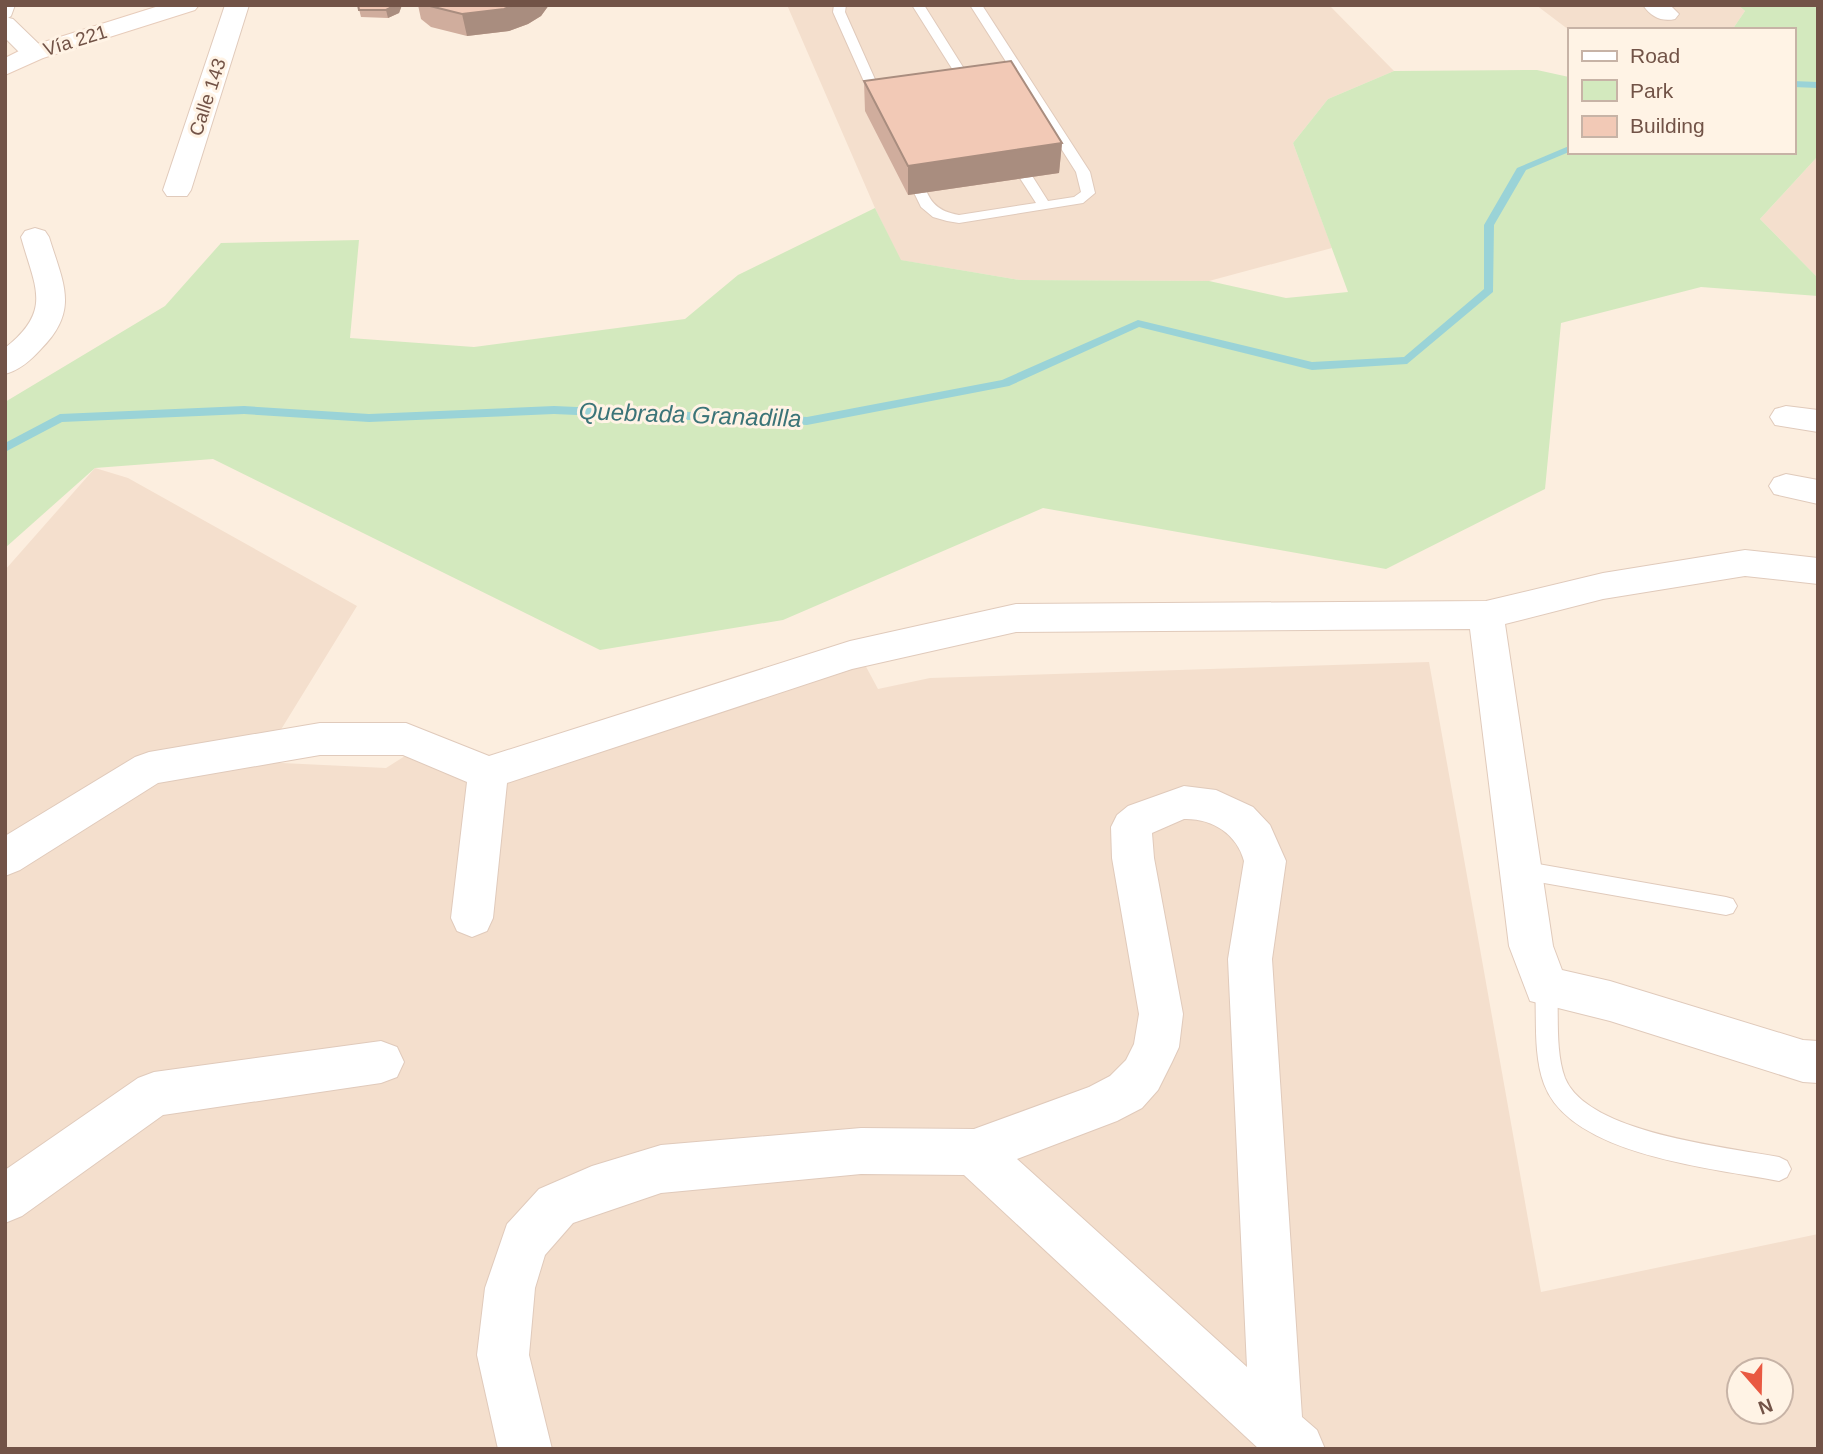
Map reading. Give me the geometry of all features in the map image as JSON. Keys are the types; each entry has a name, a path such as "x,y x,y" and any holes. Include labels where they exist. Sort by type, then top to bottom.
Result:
{"street":[{"name":"Vía 221","path":"5,68 34,53 187,5"},
{"name":"Calle 143","path":"177,190 237,5"},
{"path":"5,24 34,53"},
{"path":"5,364 37,340 52,318 53,302 35,237"},
{"path":"1786,416 1818,421"},
{"path":"5,858 149,768 320,739 405,739 488,773 850,654 1016,618 1486,615 1603,586 1745,562 1818,571"},
{"path":"1486,615 1531,946 1546,987 1610,1001 1803,1061 1818,1062"},
{"path":"472,918 488,773"},
{"path":"525,1449 503,1355 510,1288 524,1241 555,1206 592,1190 661,1169 861,1151 974,1152 1101,1105 1126,1092 1142,1075 1156,1047 1161,1014 1133,858 1131,827 1146,814 1188,801 1218,807 1241,818 1262,846 1265,861 1250,959 1287,1437"},
{"path":"5,1199 154,1094 381,1062"},
{"path":"974,1152 1287,1437"}],"lane":[{"path":"5,16 9,5"},
{"path":"840,5 839,12 889,123"},
{"path":"918,5 977,99"},
{"path":"905,160 927,209 937,216 959,219 1044,205 1082,197 1088,193 1087,181 976,5"},
{"path":"1007,146 1044,205"},
{"path":"1521,870 1726,906"},
{"path":"1546,987 1555,1084 1594,1125 1623,1137 1779,1168"}],"shaded area":[{"path":"787,5 1329,5 1394,71 1328,99 1293,143 1332,248 1209,281 1020,280 900,260"},
{"path":"1536,5 1738,5 1745,11 1733,28 1568,29"},
{"path":"1818,156 1818,278 1760,219"},
{"path":"95,468 128,478 357,606 261,762 386,768 405,756 521,779 863,661 878,689 930,678 1429,662 1541,1292 1818,1234 1818,1449 5,1449 5,570"}],"green space":[{"path":"1738,5 1818,5 1818,156 1760,219 1818,278 1818,296 1701,287 1561,323 1545,489 1386,569 1043,508 783,620 600,650 213,459 95,468 5,548 5,402 165,306 221,243 359,240 350,338 474,347 685,319 738,275 875,208 901,260 1020,280 1209,281 1286,298 1348,292 1293,143 1328,99 1394,71 1537,70 1568,77 1568,154 1795,154 1795,28 1733,28 1745,11"}],"building":[{"path":"358,5 396,5 386,10 359,10"},
{"path":"426,5 514,5 504,9 462,14"},
{"path":"1011,61 1062,143 908,166 864,81"}],"waterway":[{"name":"Quebrada Granadilla","path":"1795,84 1818,85"},
{"name":"Quebrada Granadilla","path":"5,448 60,418 244,410 369,418 554,410 807,421 1005,383 1138,323 1312,366 1407,360 1489,290 1489,225 1522,168 1568,149"}]}
